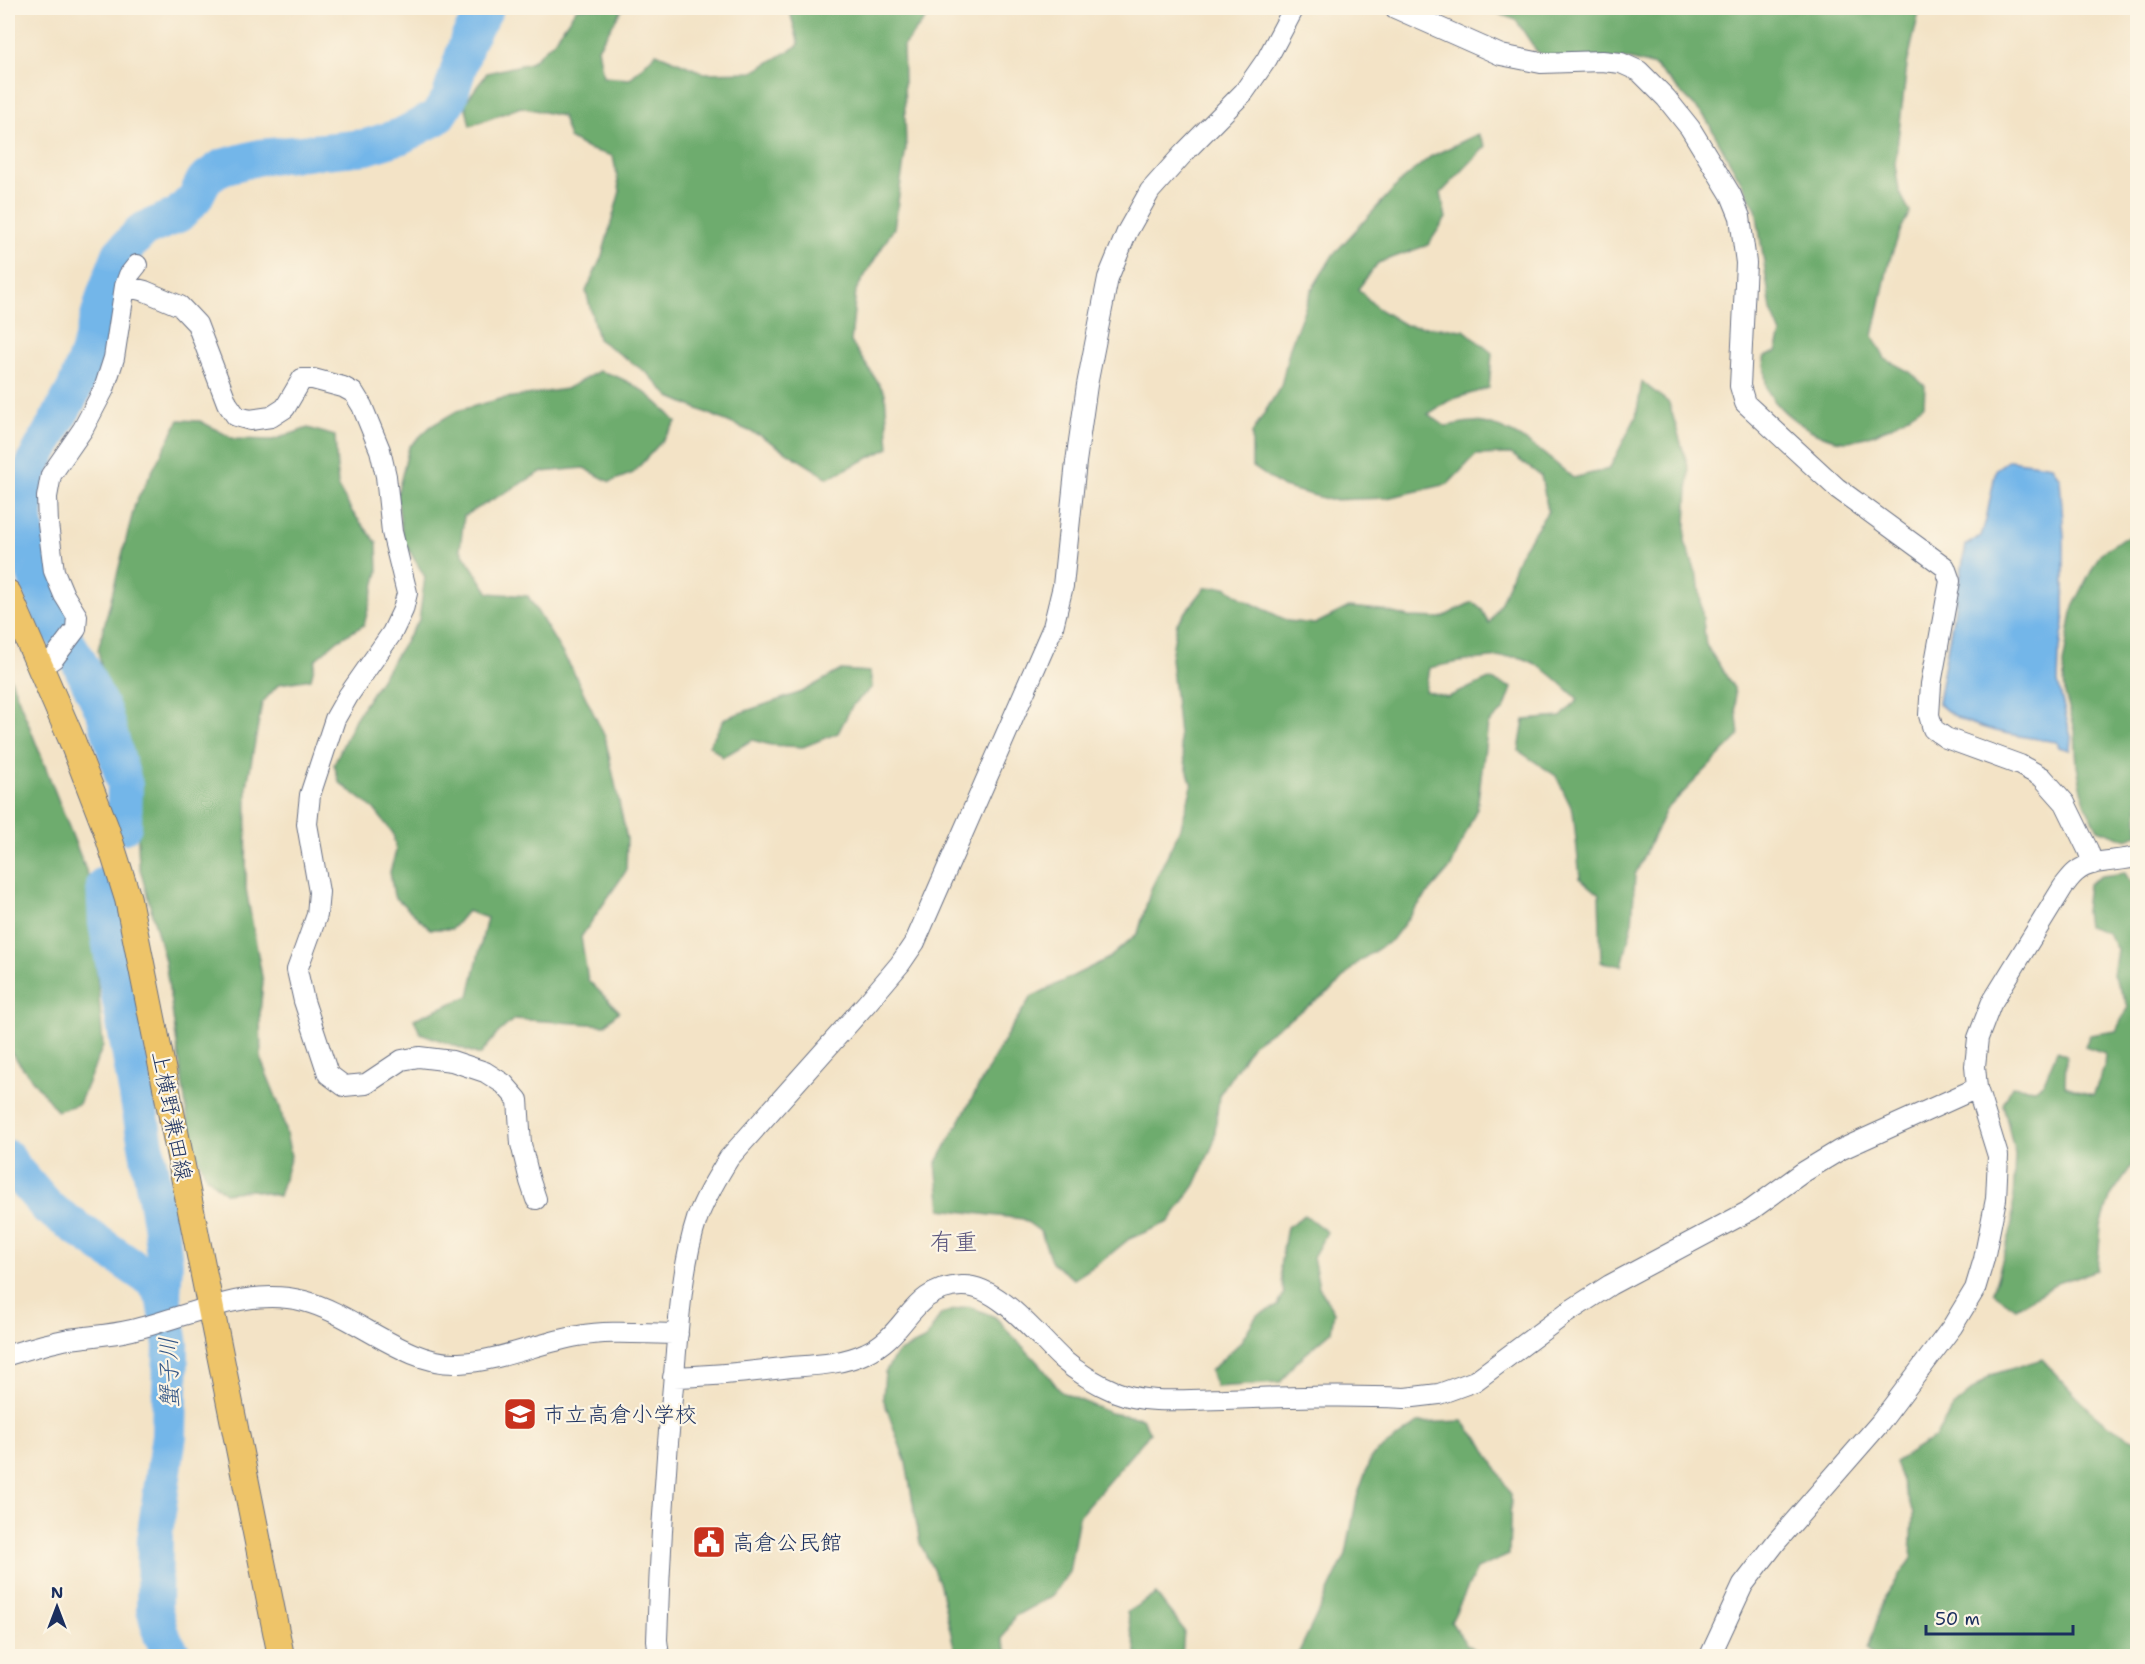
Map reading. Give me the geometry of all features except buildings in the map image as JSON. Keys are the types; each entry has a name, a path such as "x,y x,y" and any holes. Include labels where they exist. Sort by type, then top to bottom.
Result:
{"main road":[{"name":"上横野兼田線","path":"8,593 47,663 106,829 128,899 281,1656"}],"street":[{"path":"659,1656 657,1640 661,1518 673,1377 689,1251 698,1218 711,1187 729,1158 868,1002 915,942 1053,627 1063,586 1087,385 1108,278 1127,232 1150,192 1183,154 1244,92 1267,59 1294,8"},
{"path":"1395,8 1501,55 1541,63 1602,61 1622,63 1639,71 1666,98 1690,128 1731,195 1740,217 1746,263 1740,386 1745,404 1837,488 1945,567 1950,581 1931,684 1929,716 1933,729 1946,738 2020,765 2042,777 2066,802 2093,864"},
{"path":"47,663 76,629 77,616 64,596 54,571 47,497 51,475 83,429 104,389 114,358 125,286 129,275 137,265"},
{"path":"125,286 154,294 180,306 197,324 227,404 236,416 250,420 271,417 285,408 302,379 313,379 343,387 354,393 362,406 382,459 392,532 407,592 403,610 392,633 348,696 335,719 310,795 307,824 319,891 317,915 297,970 304,1001 328,1074 344,1086 366,1084 402,1060 419,1057 452,1061 485,1072 504,1084 518,1100 521,1144 536,1199"},
{"path":"1710,1656 1743,1585 1777,1541 1880,1423 1952,1327 1975,1289 1984,1259 1996,1199 1998,1156 1977,1088 1975,1066 1978,1038 1991,1004 2063,887 2077,871 2093,864 2137,858"},
{"path":"673,1377 716,1376 824,1364 865,1354 885,1343 914,1307 930,1294 947,1287 965,1285 979,1288 994,1296 1022,1319 1064,1360 1089,1379 1118,1393 1146,1399 1189,1400 1405,1398 1439,1394 1475,1381 1565,1314 1610,1285 1751,1210 1802,1173 1840,1150 1977,1088"},
{"path":"8,1354 66,1340 129,1331 242,1300 276,1296 325,1307 411,1352 433,1360 458,1363 486,1359 578,1336 619,1332 678,1334"}],"green space":[{"path":"577,8 623,8 598,48 603,77 630,79 656,53 704,73 753,72 799,45 789,8 935,8 903,46 906,148 894,228 856,290 851,342 885,393 889,448 828,478 761,436 670,397 647,373 598,339 586,291 602,256 620,191 613,156 588,149 569,138 562,116 521,107 470,126 465,103 487,73 530,63 554,41"},
{"path":"1498,8 1920,8 1907,65 1895,164 1899,191 1910,212 1889,262 1873,336 1885,359 1910,372 1925,386 1924,405 1882,431 1843,441 1831,439 1807,428 1784,411 1767,390 1765,381 1764,357 1776,352 1781,334 1771,310 1756,209 1705,117 1655,66 1630,59 1554,58 1537,52 1516,20 1499,14"},
{"path":"1478,134 1486,146 1441,193 1446,218 1428,245 1378,263 1358,289 1377,308 1405,325 1464,330 1492,353 1489,388 1450,400 1428,414 1445,426 1477,422 1504,429 1529,443 1573,478 1609,469 1636,417 1642,382 1669,403 1689,470 1685,542 1698,578 1706,645 1734,688 1739,736 1666,810 1635,875 1632,925 1622,966 1601,962 1599,894 1580,878 1573,811 1556,776 1519,751 1524,720 1561,717 1578,699 1545,670 1522,658 1490,658 1429,668 1425,691 1448,697 1489,679 1512,688 1504,710 1488,724 1477,808 1451,867 1392,940 1359,961 1332,990 1253,1044 1219,1095 1214,1142 1195,1185 1169,1222 1129,1239 1102,1261 1074,1279 1052,1263 1041,1232 1023,1219 941,1209 936,1164 1008,1033 1031,997 1109,958 1138,933 1151,889 1181,827 1192,786 1180,744 1171,658 1177,623 1205,588 1226,587 1243,599 1288,621 1315,624 1349,607 1381,610 1409,617 1441,618 1472,602 1482,610 1489,624 1502,600 1519,555 1548,511 1541,476 1511,454 1476,455 1448,484 1387,498 1330,500 1283,487 1252,466 1252,433 1281,386 1290,347 1312,289 1333,255 1399,183 1430,157"},
{"path":"599,371 611,374 642,390 676,422 662,441 633,473 610,482 584,468 541,472 464,516 460,549 489,593 528,596 572,669 605,737 627,839 626,871 581,937 588,980 619,1011 605,1025 514,1019 498,1033 480,1055 420,1033 414,1019 469,996 487,918 467,911 452,929 430,929 394,896 390,872 396,851 393,833 374,809 339,782 334,764 355,719 419,620 425,577 403,540 397,495 409,447 431,426 457,411 500,399 566,389"},
{"path":"179,420 200,421 234,439 273,440 308,428 335,436 338,487 353,513 377,543 378,572 364,625 338,640 316,659 311,679 279,684 262,703 247,786 246,889 263,982 260,1013 261,1060 280,1107 291,1156 279,1196 252,1190 225,1193 206,1176 191,1142 165,961 139,865 136,799 126,741 103,677 98,650 135,504"},
{"path":"2137,536 2138,833 2128,840 2098,829 2085,805 2077,766 2075,730 2065,694 2063,664 2073,607 2100,554 2123,538"},
{"path":"841,670 870,672 872,687 852,706 838,733 803,747 771,745 752,740 723,757 709,745 725,718 802,692"},
{"path":"8,672 89,878 103,1046 79,1104 57,1111 8,1049"},
{"path":"2125,873 2138,895 2137,1158 2110,1197 2101,1226 2097,1270 2058,1283 2016,1308 1993,1292 2012,1227 2015,1154 2003,1104 2012,1086 2034,1089 2044,1082 2057,1051 2066,1055 2065,1086 2093,1095 2104,1068 2105,1053 2085,1046 2090,1035 2116,1031 2128,1006 2113,975 2117,950 2108,933 2087,926 2085,912 2088,884 2101,876"},
{"path":"1305,1215 1327,1232 1313,1257 1319,1287 1334,1312 1331,1332 1294,1364 1280,1383 1216,1387 1210,1371 1240,1343 1257,1315 1278,1306 1284,1293 1280,1266 1287,1227"},
{"path":"968,1306 995,1317 1041,1366 1061,1392 1110,1413 1142,1418 1150,1433 1079,1516 1069,1572 1052,1596 1015,1616 1002,1639 1009,1656 959,1656 955,1651 939,1582 920,1543 906,1463 883,1398 885,1372 897,1353 926,1339 941,1314"},
{"path":"2042,1359 2097,1416 2137,1441 2137,1656 1874,1656 1868,1649 1884,1598 1911,1560 1913,1513 1895,1462 1935,1437 1954,1406 1991,1375"},
{"path":"1462,1421 1482,1443 1511,1495 1509,1555 1477,1569 1451,1622 1466,1644 1484,1656 1297,1656 1346,1554 1357,1497 1371,1457 1418,1423"},
{"path":"1156,1594 1184,1630 1182,1656 1137,1656 1127,1612"}],"water":[{"path":"2009,460 2052,466 2060,479 2064,537 2064,624 2059,654 2058,683 2071,737 2070,750 2059,747 2057,742 1976,725 1961,719 1938,702 1966,545 1981,536 1996,469"}],"waterway":[{"path":"124,826 125,785 104,713 78,660 48,611 29,559 25,516 29,474 75,388 105,293 120,254 143,230 178,215 195,198 204,180 222,167 260,157 366,147 401,136 437,117 449,99 468,39 486,8"},
{"path":"104,885 106,923 160,1223 165,1262 163,1295"},
{"name":"蟹子川","path":"8,1158 11,1165 48,1208 153,1281 163,1295 171,1345 169,1435 155,1533 154,1608 161,1635 174,1656"}],"place":[{"name":"市立高倉小学校","path":"520,1414"},
{"name":"高倉公民館","path":"709,1542"}],"district":[{"name":"有重","path":"954,1242"}]}
